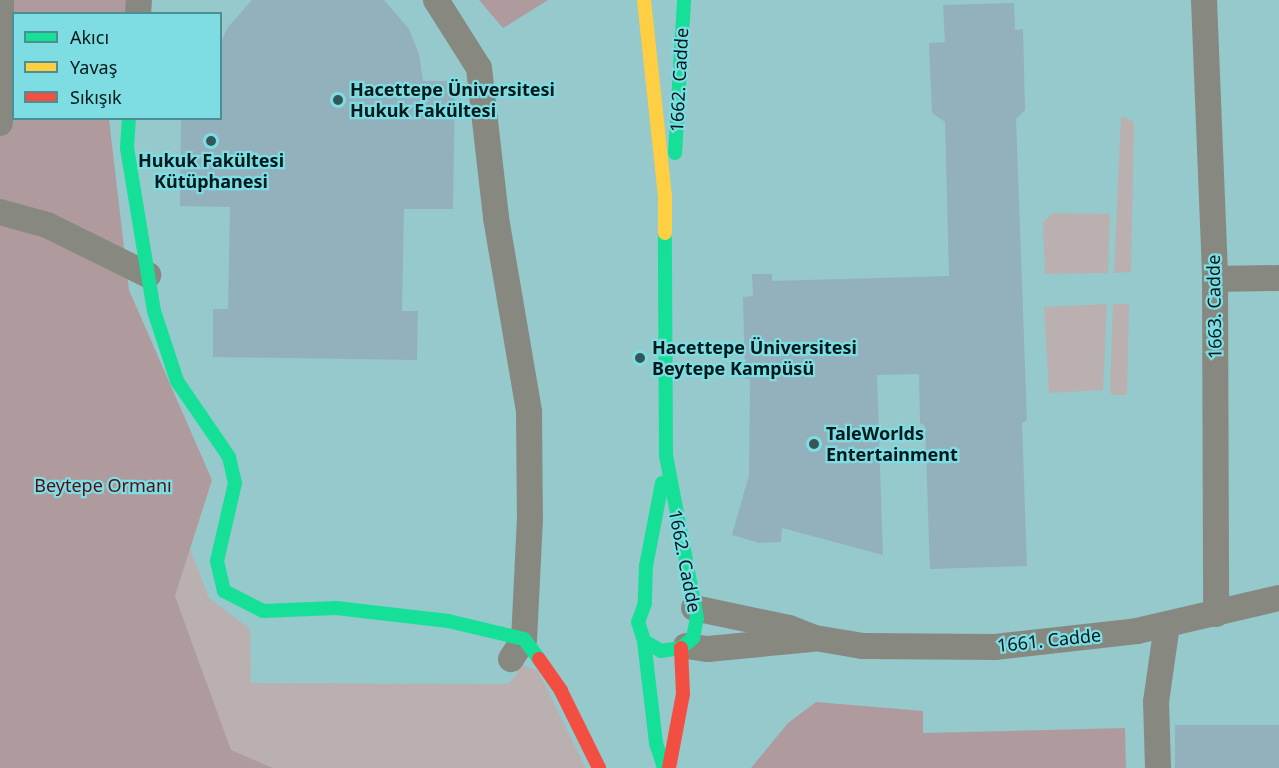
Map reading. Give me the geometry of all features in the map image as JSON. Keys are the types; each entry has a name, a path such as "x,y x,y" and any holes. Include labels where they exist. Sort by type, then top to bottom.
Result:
{"street":[{"path":"0,123 1,0"},
{"path":"436,0 479,68 496,218 529,412 530,518 518,649"},
{"name":"1662. Cadde","path":"644,0 665,195 666,455 687,601 697,628 684,647 683,694 669,768"},
{"name":"1662. Cadde","path":"665,195 676,149 684,0"},
{"name":"1663. Cadde","path":"1204,0 1215,279 1216,614"},
{"path":"129,120 127,148 153,311 177,381 229,457 235,483 217,561 224,591 263,611 336,608 448,621 518,649 561,691 599,768"},
{"path":"0,212 47,225 148,275"},
{"path":"1215,279 1279,278"},
{"name":"1662. Cadde","path":"664,768 654,732 644,641 638,622 645,603 646,566 666,455"},
{"path":"645,603 661,593"},
{"name":"1661. Cadde","path":"687,601 789,628 815,638 863,646 995,647 1167,625 1279,598"},
{"path":"1158,768 1156,702 1167,625"},
{"name":"1661. Cadde","path":"684,647 708,649 815,638"},
{"path":"644,641 662,651 684,647"}],"shaded area":[{"path":"1121,116 1134,122 1131,272 1114,273"},
{"path":"1053,213 1110,214 1108,273 1045,274 1043,222"},
{"path":"1107,304 1103,390 1049,393 1044,307"},
{"path":"1113,304 1129,304 1127,395 1112,395 1110,390"},
{"path":"190,549 209,598 250,629 251,683 508,684 517,674 517,663 538,671 586,768 273,768 231,751 175,596"}],"green space":[{"name":"Beytepe Ormanı","path":"0,0 130,0 128,12 12,12 12,120 109,120 129,290 212,480 175,596 231,750 273,768 0,768"},
{"path":"479,0 548,0 503,28"},
{"path":"816,702 923,711 923,733 1125,728 1126,768 751,768 788,723"}],"building":[{"name":"Hacettepe Üniversitesi Hukuk Fakültesi","path":"252,0 384,0 409,29 419,54 423,81 455,81 453,209 404,209 402,311 418,311 417,360 213,357 213,309 228,309 230,207 180,206 181,120 222,120 222,40 228,27"},
{"path":"1014,3 1015,30 1023,29 1025,110 1016,119 1027,420 1022,423 1027,566 930,569 925,426 920,423 919,374 877,375 883,555 782,528 781,542 759,543 732,535 749,475 750,379 745,379 743,297 753,296 752,274 772,274 772,281 949,276 945,122 932,113 929,43 945,42 943,5"},
{"path":"1175,725 1279,725 1279,768 1175,768"}],"traffic: fast":[{"path":"675,153 684,0"},
{"path":"129,120 127,148 154,311 177,381 229,457 235,483 217,561 224,591 263,611 336,608 448,621 524,639 539,659"},
{"path":"644,641 661,651 681,648 693,638 697,618 666,455 665,233"},
{"path":"662,483 646,566 645,603 638,622 644,641 656,743 664,768"}],"traffic: slow":[{"path":"644,0 665,195 665,233"}],"traffic: jam":[{"path":"669,768 683,694 681,648"},
{"path":"539,659 561,691 599,768"}],"place":[{"name":"Hacettepe Üniversitesi Hukuk Fakültesi","path":"338,100"},
{"name":"Hukuk Fakültesi Kütüphanesi","path":"211,141"},
{"name":"Hacettepe Üniversitesi Beytepe Kampüsü","path":"640,358"},
{"name":"TaleWorlds Entertainment","path":"814,444"}]}
